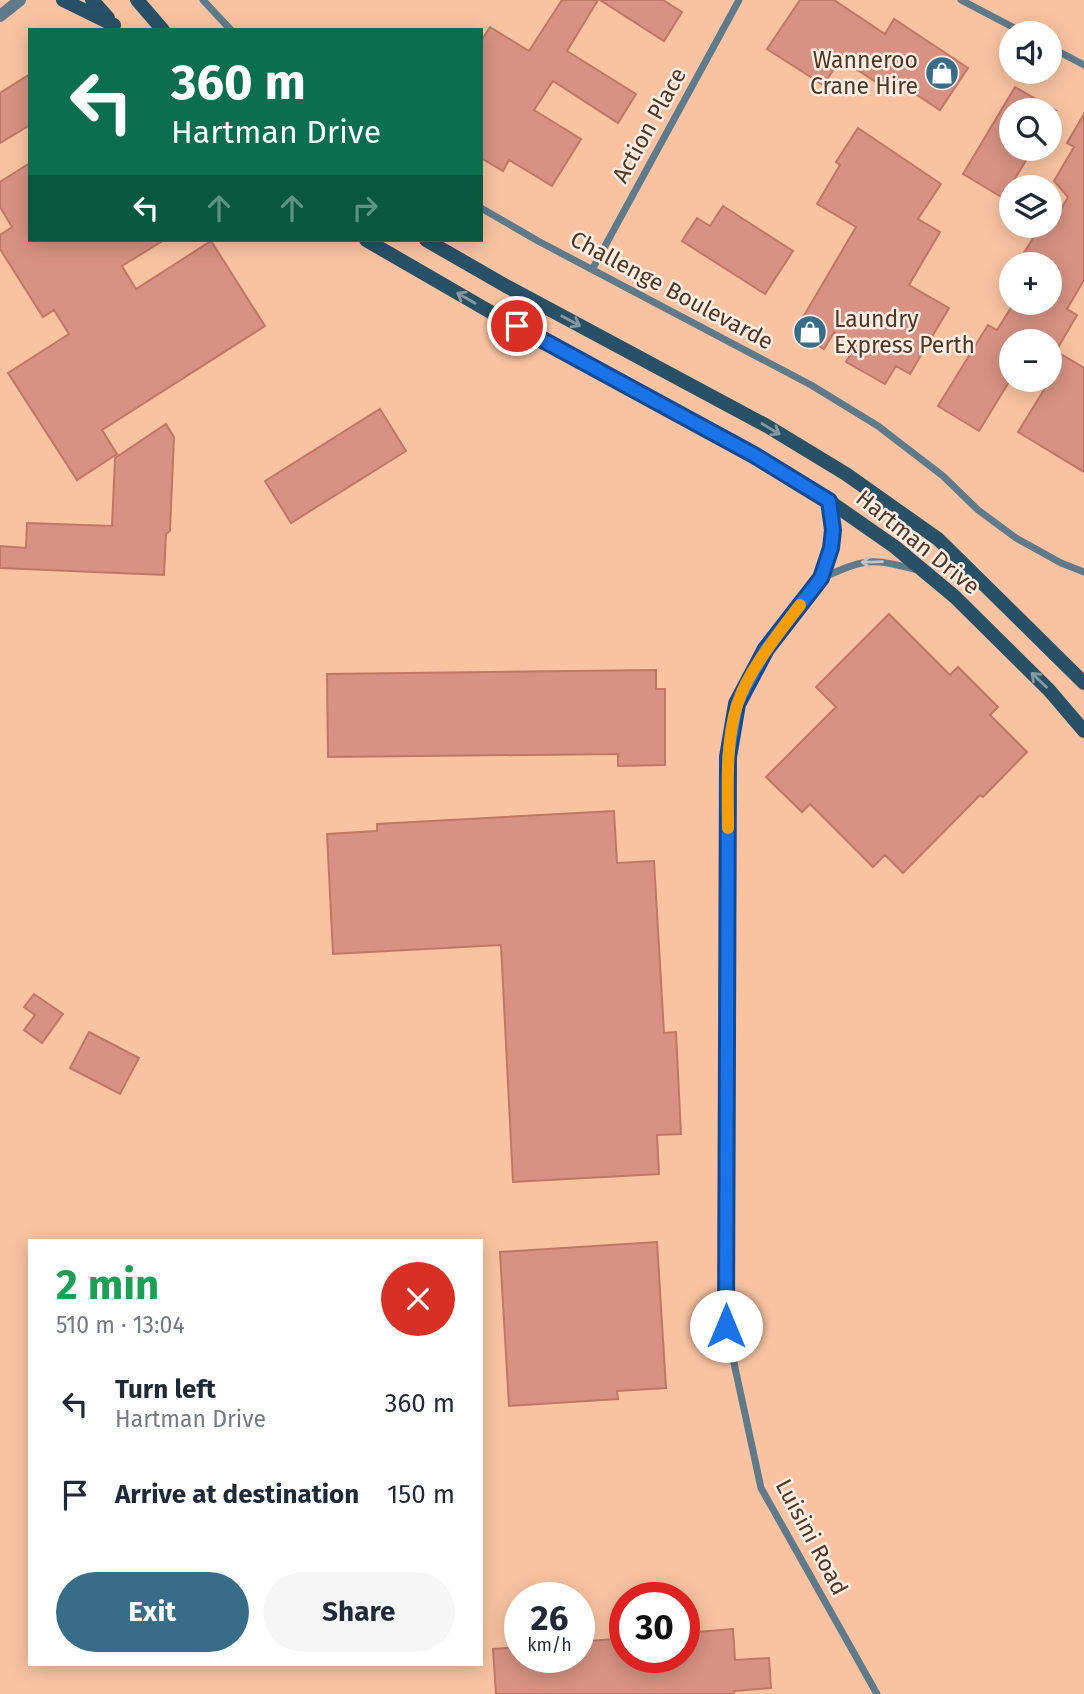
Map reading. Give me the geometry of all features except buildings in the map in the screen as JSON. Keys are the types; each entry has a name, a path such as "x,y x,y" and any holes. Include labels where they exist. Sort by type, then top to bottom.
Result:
{"main road":[{"path":"63,0 116,27"},
{"path":"92,0 116,27"},
{"path":"138,0 161,28"},
{"name":"Hartman Drive","path":"369,242 494,314 754,455 829,501 895,547 955,597 1049,690 1084,731"},
{"name":"Hartman Drive","path":"429,242 767,426 846,474 938,540 1084,683"}],"street":[{"path":"0,16 20,0"},
{"path":"203,0 229,28"},
{"name":"Action Place","path":"593,268 739,0"},
{"path":"961,0 1001,21"},
{"path":"1062,53 1084,65"},
{"name":"Challenge Boulevarde","path":"483,209 538,242 593,268 811,385 878,426 943,476 978,510 1016,538 1061,563 1084,572"},
{"name":"Luisini Road","path":"829,501 833,530 831,548 821,578 766,649 754,671 737,704 728,757 726,1326 761,1488 877,1694"},
{"name":"Luisini Road","path":"821,578 855,563 880,561 924,572"}],"slow traffic":[{"path":"728,828 728,757 737,704 766,649 800,605"}],"place":[{"name":"Wanneroo Crane Hire","path":"942,73"},
{"name":"Laundry Express Perth","path":"810,332"}],"route":[{"path":"517,326 754,455 829,501 833,530 831,548 821,578 766,649 737,704 728,757 726,1326"}]}
